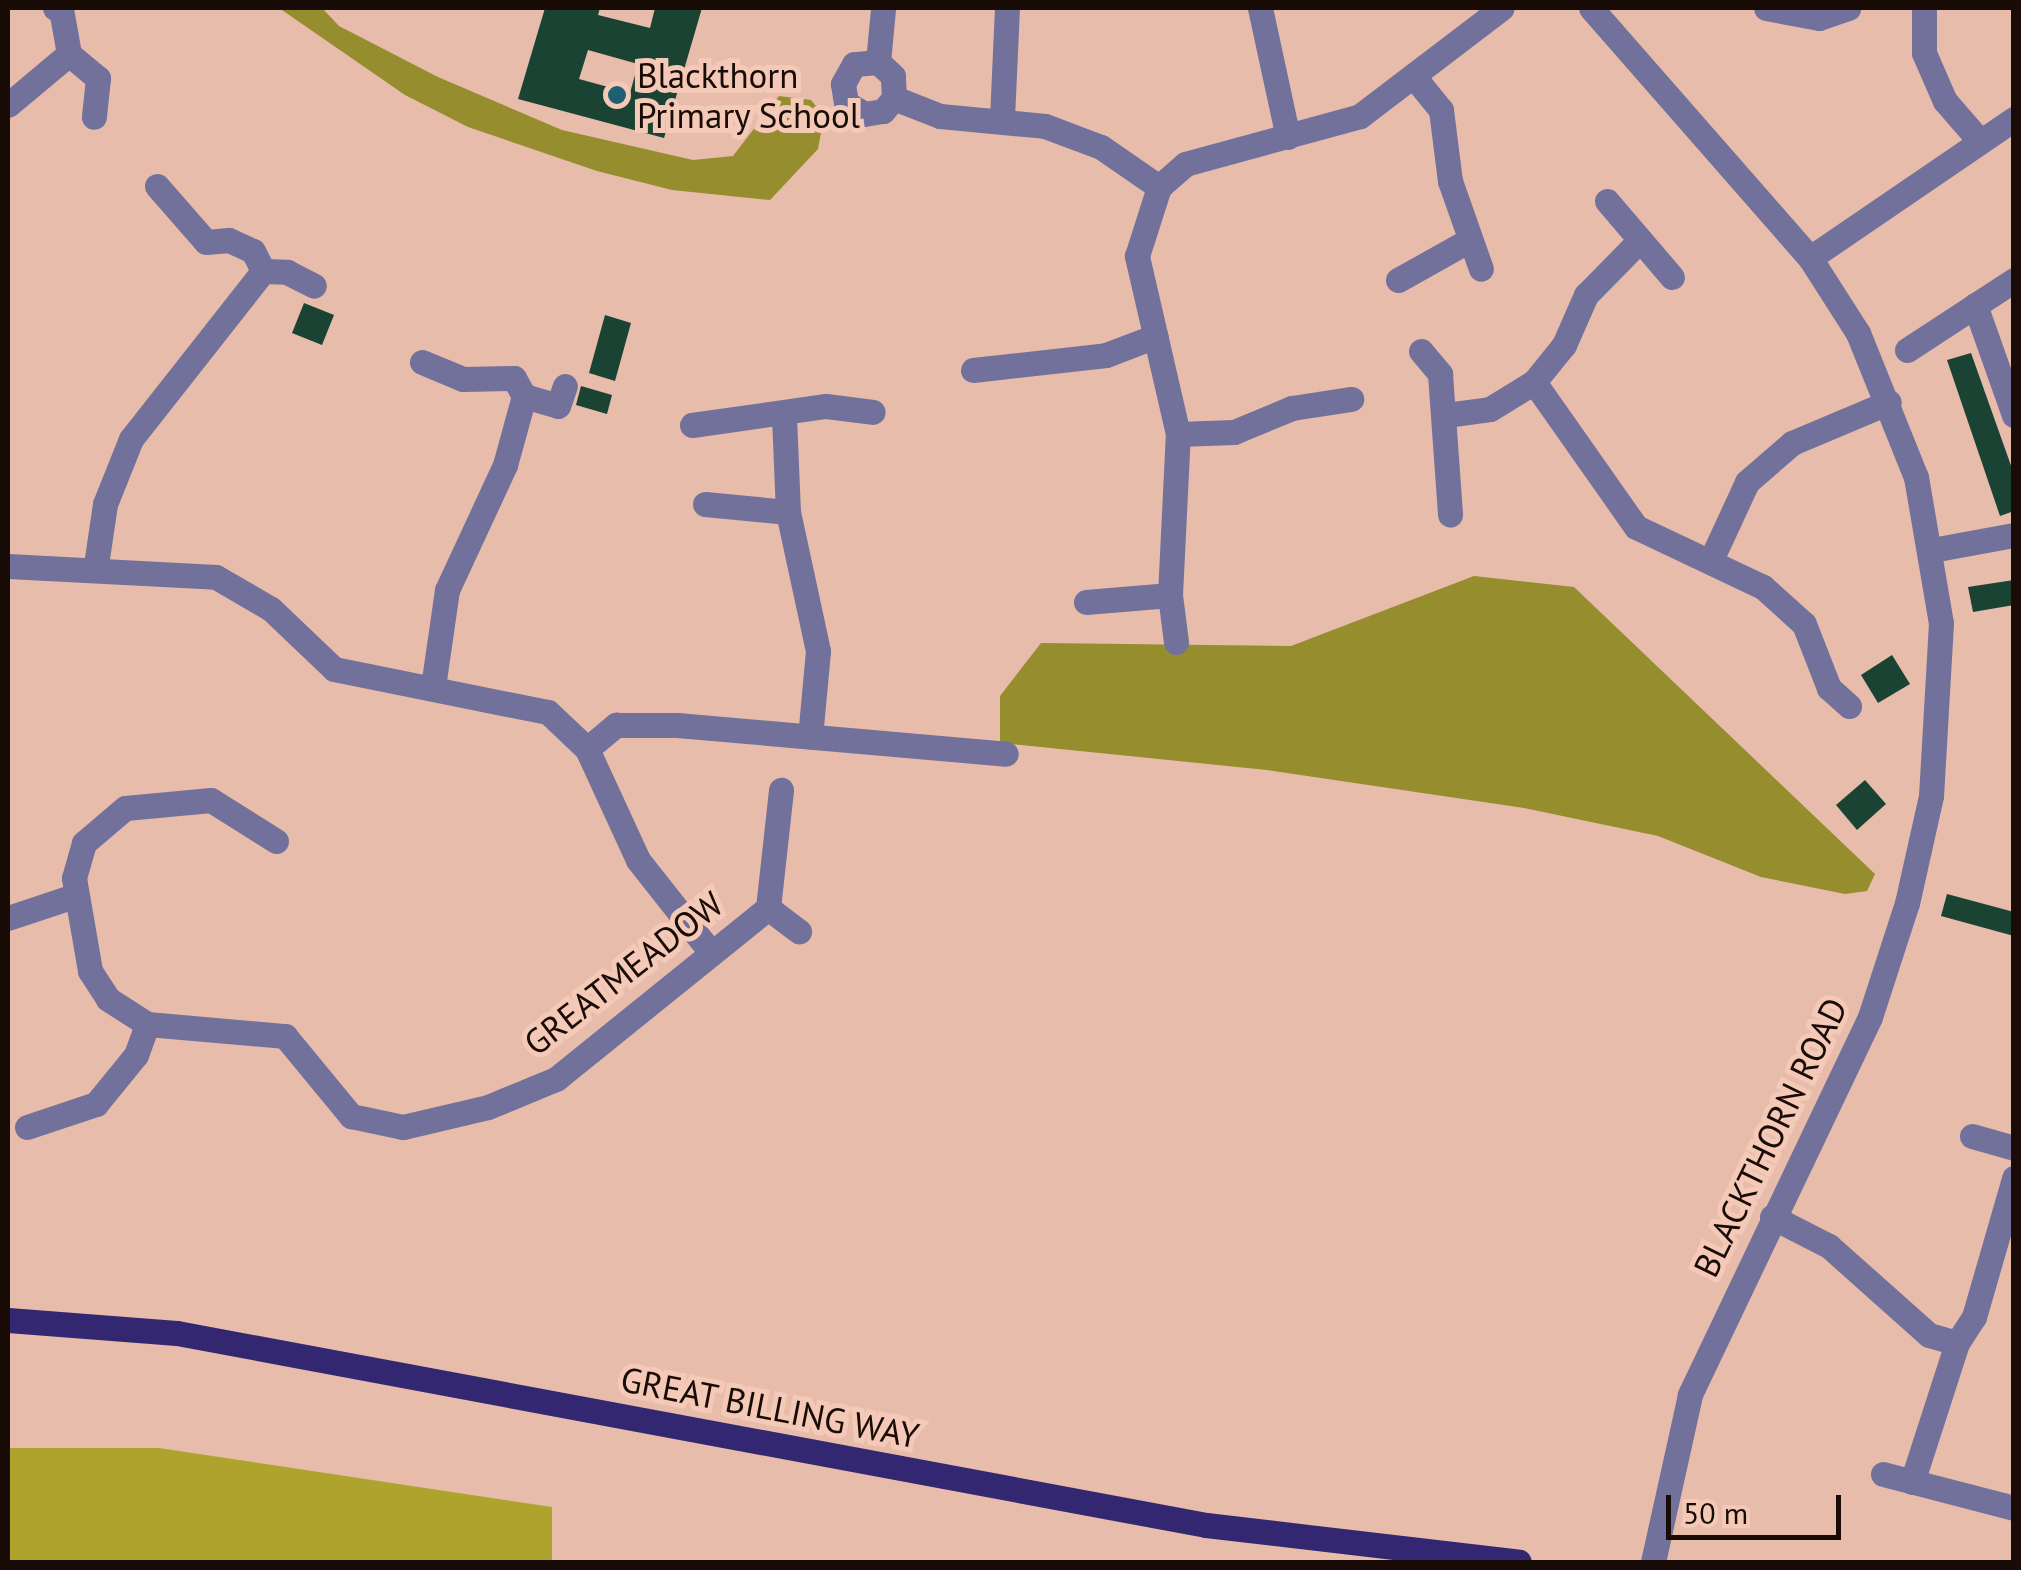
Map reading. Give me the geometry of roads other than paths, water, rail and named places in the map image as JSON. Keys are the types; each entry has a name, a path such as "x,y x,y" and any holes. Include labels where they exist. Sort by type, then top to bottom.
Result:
{"main road":[{"name":"GREAT BILLING WAY","path":"8,1320 177,1333 647,1417 1206,1525 1460,1560 1519,1562"}],"street":[{"path":"55,8 62,9 69,54 98,78 94,117"},
{"path":"1002,118 1007,8"},
{"path":"1260,8 1288,137"},
{"path":"1176,642 1170,595 1178,434 1136,256 1159,187 1186,164 1360,116 1415,78 1502,8"},
{"name":"BLACKTHORN ROAD","path":"1591,8 1810,258 1889,402 1932,550 1941,702 1908,903 1870,1018 1690,1395 1653,1562"},
{"path":"1766,8 1820,18 1848,8"},
{"path":"1924,8 1924,54 1945,101 1978,139"},
{"path":"878,62 883,9"},
{"path":"8,105 69,54"},
{"path":"878,62 894,76 894,98 883,111 864,114 846,103 830,81 854,64 878,62"},
{"path":"1415,78 1441,110 1466,242 1481,270"},
{"path":"894,98 940,116 1002,118 1101,147 1159,187"},
{"path":"1810,258 1978,139 2014,119"},
{"path":"157,186 206,242 230,240 253,251 263,272 314,286"},
{"path":"1607,200 1672,277"},
{"path":"1446,415 1490,409 1534,382 1564,344 1586,295 1639,241"},
{"path":"1398,280 1466,242"},
{"path":"96,565 105,504 131,439 263,272"},
{"path":"1907,350 2014,280"},
{"path":"1975,305 2014,415"},
{"path":"974,370 1106,355 1156,336"},
{"path":"1421,351 1440,374 1446,415 1450,515"},
{"path":"422,362 463,379 514,378 524,396 506,466 447,590 434,687"},
{"path":"1534,382 1636,528 1763,587 1804,624 1829,688 1849,706"},
{"path":"524,396 558,406 565,386"},
{"path":"1178,434 1234,432 1292,408 1351,399"},
{"path":"1711,560 1747,482 1792,443 1889,402"},
{"path":"692,425 733,413 784,416 826,406 873,412"},
{"path":"784,416 788,512 818,651 810,736"},
{"path":"705,504 788,512"},
{"path":"1932,550 2014,535"},
{"path":"8,566 96,565 216,577 271,609 334,669 534,705 586,749 638,860 709,950"},
{"path":"1086,602 1170,595"},
{"path":"1806,702 1829,688"},
{"path":"586,749 616,725 810,736 1006,754"},
{"name":"GREATMEADOW","path":"276,841 211,800 125,808 84,843 72,897 90,971 108,1000 147,1024 285,1036 351,1116 403,1127 488,1107 556,1078 709,950 768,908 781,790"},
{"path":"8,918 72,897"},
{"name":"GREATMEADOW","path":"768,908 800,931"},
{"path":"27,1127 96,1104 136,1055 147,1024"},
{"path":"1972,1136 2014,1148"},
{"path":"1912,1482 1957,1342 1974,1316 2014,1178"},
{"path":"1772,1217 1829,1246 1929,1336 1957,1342"},
{"path":"1883,1474 2014,1508"}],"place":[{"name":"Blackthorn Primary School","path":"617,95"}]}
